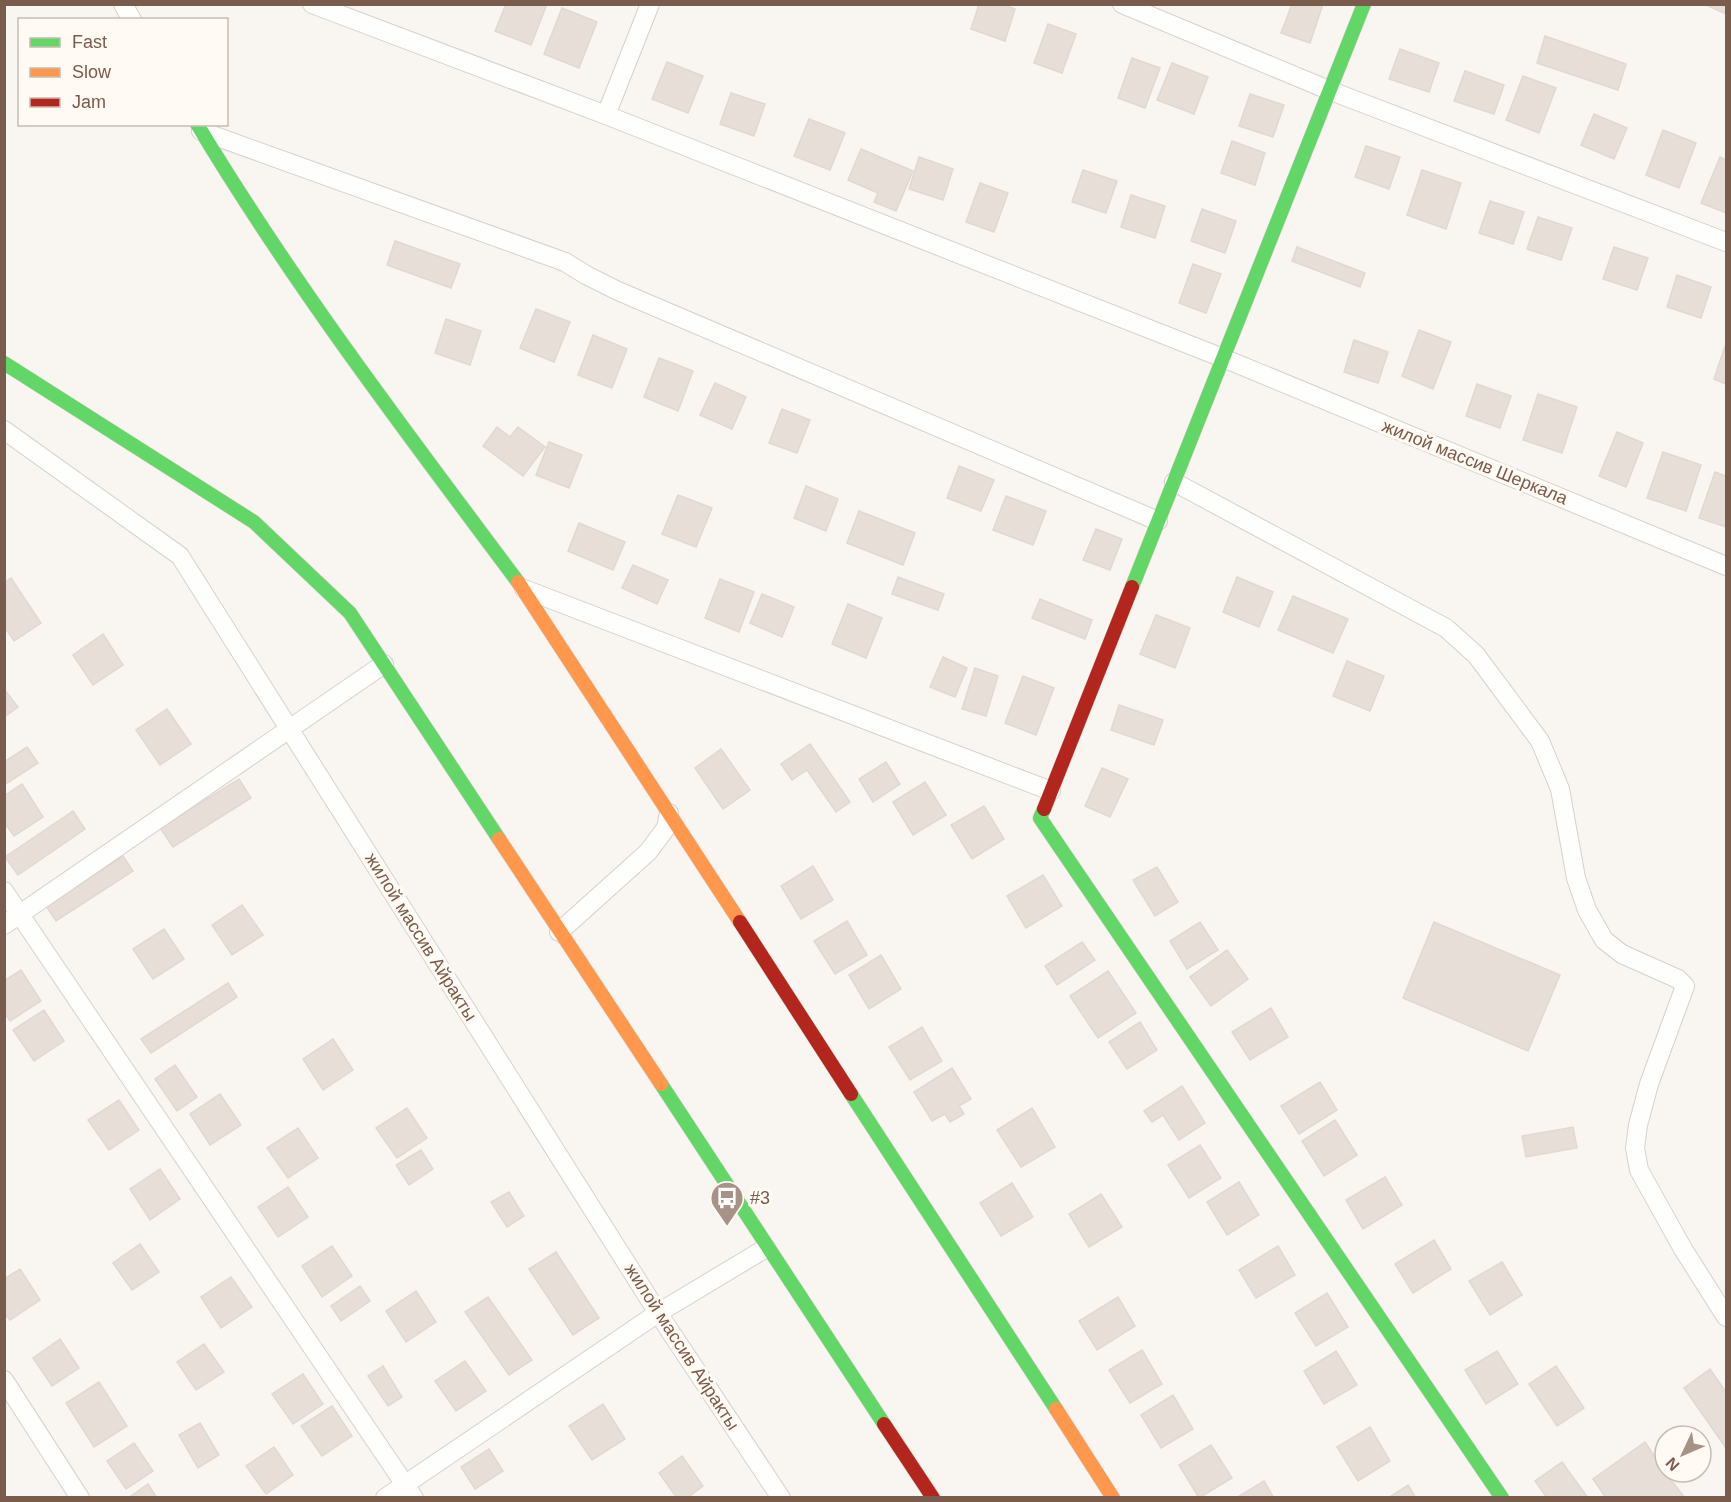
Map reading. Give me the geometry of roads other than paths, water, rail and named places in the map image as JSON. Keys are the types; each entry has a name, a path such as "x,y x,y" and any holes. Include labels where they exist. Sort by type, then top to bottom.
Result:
{"street":[{"path":"123,4 131,18"},
{"name":"жилой массив Шеркала","path":"312,4 606,115 1223,358 1726,566"},
{"path":"606,115 650,4"},
{"path":"1122,4 1331,91 1726,242"},
{"path":"1364,4 1040,818 1502,1497"},
{"path":"199,128 565,262 618,291 1158,521"},
{"path":"199,128 231,181 352,360 524,589 1113,1497"},
{"path":"4,363 254,522 350,613 766,1248 933,1497"},
{"name":"жилой массив Айракты","path":"4,430 180,556 658,1313 781,1497"},
{"path":"1174,482 1446,628 1476,655 1540,741 1560,789 1576,878 1587,910 1604,940 1622,954 1678,979 1685,986 1648,1084 1635,1148 1639,1170 1683,1249 1726,1317"},
{"path":"524,589 1051,790"},
{"path":"4,925 384,664"},
{"path":"559,932 648,852 666,828 669,813"},
{"path":"4,891 410,1491"},
{"path":"385,1497 410,1491 658,1313 766,1248"},
{"path":"4,1380 80,1497"}],"place":[{"name":"#3","path":"727,1227"}]}
